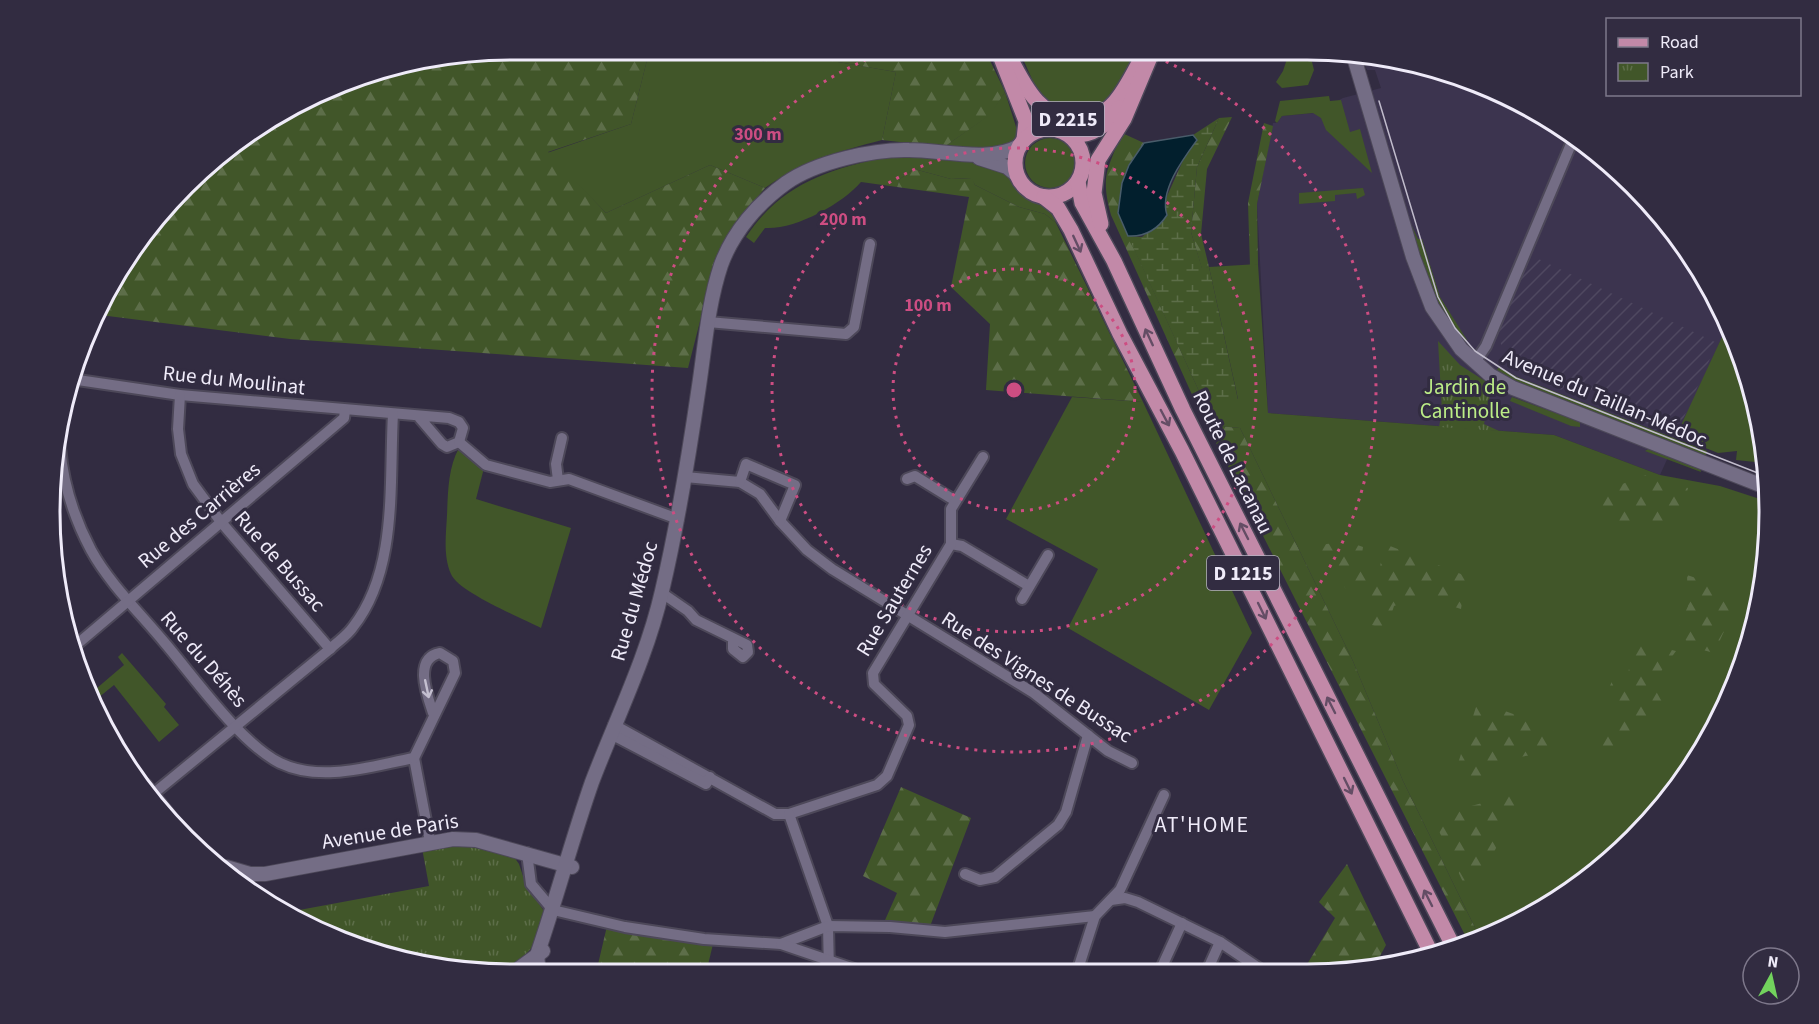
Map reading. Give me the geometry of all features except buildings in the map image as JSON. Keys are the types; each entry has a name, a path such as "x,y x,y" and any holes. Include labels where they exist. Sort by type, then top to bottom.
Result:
{"main road":[{"path":"1002,60 1026,121 1015,166 1018,177 1033,193 1044,197 1063,195 1078,182 1084,162 1082,152 1069,135 1053,128 1036,116 1011,60"},
{"name":"D 2215","path":"1012,60 1037,101 1054,115 1075,120 1094,117 1111,106 1140,60"},
{"name":"D 2215","path":"1069,135 1093,132 1113,116 1124,99 1141,60"},
{"name":"D 2215","path":"1114,261 1096,213 1094,183 1098,160 1132,100 1149,60"},
{"name":"D 2215","path":"1084,162 1093,147 1113,126 1132,100"},
{"path":"1022,143 1042,129 1053,128"},
{"name":"Route de Lacanau","path":"1078,182 1082,203 1114,261 1183,411 1450,941"},
{"name":"Route de Lacanau","path":"1044,197 1058,208 1071,230 1120,334 1182,451 1428,948"}],"street":[{"name":"Avenue du Taillan-Médoc","path":"1347,62 1386,190 1437,317 1456,344 1475,362 1513,388 1758,484"},
{"name":"Avenue du Taillan-Médoc","path":"1356,63 1413,257"},
{"name":"Rue du Médoc","path":"525,964 547,948 555,934 566,865 592,783 638,666 662,593 678,519 708,322 717,278 730,245 749,217 792,179 826,165 883,151 908,150 968,155 1006,152 1022,143"},
{"path":"1475,362 1486,346 1571,145"},
{"name":"Rue du Médoc","path":"968,155 1001,164 1018,177"},
{"path":"708,322 850,333 854,327 870,244"},
{"name":"Rue du Moulinat","path":"79,381 180,395 455,419 462,428 459,442"},
{"name":"Rue de Bussac","path":"180,395 178,429 182,454 193,484 221,522 330,649"},
{"name":"Rue des Carrières","path":"79,642 344,418 345,411"},
{"path":"153,787 236,726 330,649 352,629 368,605 378,582 385,553 393,414"},
{"path":"418,416 423,425 442,444 447,447 459,442 486,465 550,482 569,479 678,519"},
{"path":"558,480 556,464 562,438"},
{"name":"Rue Sauternes","path":"789,814 877,785 887,776 909,725 907,716 874,684 873,673 951,544 950,519 954,501 983,457"},
{"path":"685,477 740,482 746,464 795,485 780,521"},
{"name":"Rue du Déhès","path":"63,465 73,514 92,552 129,600 236,726 259,748 280,763 298,769 335,773 414,758"},
{"path":"907,478 915,476 954,501"},
{"name":"Rue des Vignes de Bussac","path":"740,482 760,494 780,521 807,550 832,569 1034,693 1108,751 1132,763"},
{"path":"951,544 962,546 1029,586"},
{"path":"1022,599 1048,555"},
{"path":"662,593 688,611 696,620 733,639"},
{"path":"430,842 414,758 433,714 455,673 453,661 440,653 432,654 426,660 424,668 433,714"},
{"path":"612,729 706,784 710,777 745,800 776,814 789,814 828,926 829,964"},
{"path":"964,874 980,880 995,877 1058,825 1066,812 1088,735"},
{"path":"1080,964 1095,916 1120,890 1164,795"},
{"name":"Avenue de Paris","path":"239,872 265,874 430,842 476,840 566,865"},
{"path":"527,853 531,884 557,911 625,927 705,939 782,944 823,964"},
{"path":"1111,900 1125,898 1138,902 1220,942 1253,964"},
{"path":"782,944 828,926 890,927 945,932 1095,916"},
{"path":"1163,964 1182,923"},
{"path":"1210,964 1220,942"},
{"path":"537,955 538,964"}],"shaded area":[{"path":"1364,64 1424,75 1480,94 1533,121 1582,153 1605,172 1627,192 1666,237 1698,286 1723,335 1660,475 1554,435 1268,413 1257,204 1273,123 1277,123 1282,116 1314,113 1343,98 1381,88 1375,70 1367,70"},
{"path":"1530,255 1717,343 1676,435 1544,383 1508,365 1497,332"}],"green space":[{"path":"647,60 838,62 896,72 882,140 835,153 807,164 765,188 710,165 606,213 547,153 631,124"},
{"path":"647,60 631,124 548,152 606,213 710,165 765,188 734,226 716,259 688,368 290,339 105,316 136,261 153,237 192,192 214,172 261,136 312,107 339,94 395,75 482,61"},
{"path":"762,60 990,60 1005,92 990,115 944,147 882,140 896,72 838,62 764,62"},
{"path":"1023,60 1134,60 1127,75 1101,108 1088,112 1060,112 1039,95"},
{"path":"1287,60 1312,60 1314,70 1308,85 1282,88 1276,82"},
{"path":"1005,92 1018,133 1012,145 987,149 944,147 989,115"},
{"path":"1329,96 1330,101 1341,100 1350,132 1360,129 1372,173 1326,130 1321,118 1313,113 1282,116 1277,123 1275,121 1280,101"},
{"path":"1232,117 1207,169 1201,234 1209,267 1202,269 1191,232 1197,167 1219,118"},
{"path":"1219,118 1197,167 1191,232 1202,268 1209,267 1238,400 1203,400 1128,236 1142,237 1167,215 1163,205 1185,156 1197,140 1193,135"},
{"path":"1264,123 1273,126 1257,204 1258,264 1250,266 1248,203"},
{"path":"1122,133 1144,143 1129,165 1122,183 1118,213 1203,400 1194,399 1111,215 1106,190 1107,172"},
{"path":"1050,138 1068,145 1075,163 1068,181 1050,188 1032,181 1025,163 1032,145"},
{"path":"886,157 950,158 998,168 1010,175 1024,195 1048,209 1056,223 1045,214 1019,207 975,185 971,178 951,179 914,169 900,179 897,187 861,182 842,199 817,214 790,225 765,228 754,243 746,237 774,204 807,182 825,174"},
{"path":"914,169 951,179 972,178 975,185 1019,207 1045,214 1056,223 1143,402 986,390 990,324 951,287 969,197 897,187 900,179"},
{"path":"1363,188 1365,195 1357,199 1356,193 1335,195 1335,201 1299,204 1299,193"},
{"path":"1406,213 1418,239 1422,239 1440,297 1467,340 1463,344 1436,297"},
{"path":"1258,264 1268,413 1554,435 1660,475 1720,486 1759,499 1755,571 1744,629 1725,685 1683,763 1666,787 1627,832 1582,871 1533,903 1480,930 1477,931 1403,781 1352,659 1240,428 1207,425 1194,399 1238,399 1209,267"},
{"path":"1723,335 1744,395 1756,462 1736,460 1737,451 1718,453 1676,436"},
{"name":"Jardin de Cantinolle","path":"1438,341 1460,365 1499,390 1499,395 1490,395 1484,424 1499,431 1439,427 1442,411"},
{"path":"1499,367 1517,377 1707,451 1705,457 1515,382 1496,371"},
{"path":"1072,397 1143,402 1252,633 1209,710 1068,628 1098,569 1006,519"},
{"path":"1512,397 1580,422 1580,427 1571,426 1510,401"},
{"path":"1207,425 1240,428 1352,659 1403,781 1477,931 1465,935"},
{"path":"459,448 484,468 476,499 571,528 541,628 465,589 451,574 446,545 448,498 451,472"},
{"path":"1650,448 1700,467 1701,472 1645,451"},
{"path":"1646,475 1688,488 1684,503 1670,528 1639,515 1621,529 1605,524 1602,506 1609,489"},
{"path":"1346,541 1363,547 1360,567 1379,571 1385,544 1466,576 1461,609 1420,596 1394,606 1386,630 1369,624 1376,601 1346,589 1314,546"},
{"path":"1687,575 1732,590 1733,612 1714,653 1692,647 1677,631 1688,606"},
{"path":"1638,642 1676,651 1652,684 1667,711 1636,721 1617,752 1596,744 1614,716 1607,693 1615,674 1627,675"},
{"path":"122,653 166,704 164,707 179,725 159,742 114,685 100,697 96,689 124,665 118,657"},
{"path":"1476,707 1505,711 1549,727 1572,748 1491,762 1478,781 1454,776"},
{"path":"901,787 971,818 929,929 882,927 897,893 863,876"},
{"path":"1516,794 1514,820 1495,828 1496,848 1480,880 1463,882 1438,829 1445,813"},
{"path":"456,843 514,857 519,864 526,885 544,911 541,932 528,952 512,964 482,963 424,955 395,949 339,930 299,910 429,886 422,848"},
{"path":"1347,864 1386,945 1379,958 1307,964 1335,918 1319,902"},
{"path":"607,926 713,944 708,964 598,964"}],"water":[{"path":"1193,135 1197,140 1179,166 1169,186 1165,206 1167,215 1150,231 1128,236 1118,213 1122,183 1129,165 1144,143"}],"tram line":[{"path":"1379,101 1438,297 1455,328 1475,351 1516,378 1757,473"}],"district":[{"name":"AT'HOME","path":"1202,824"}]}
